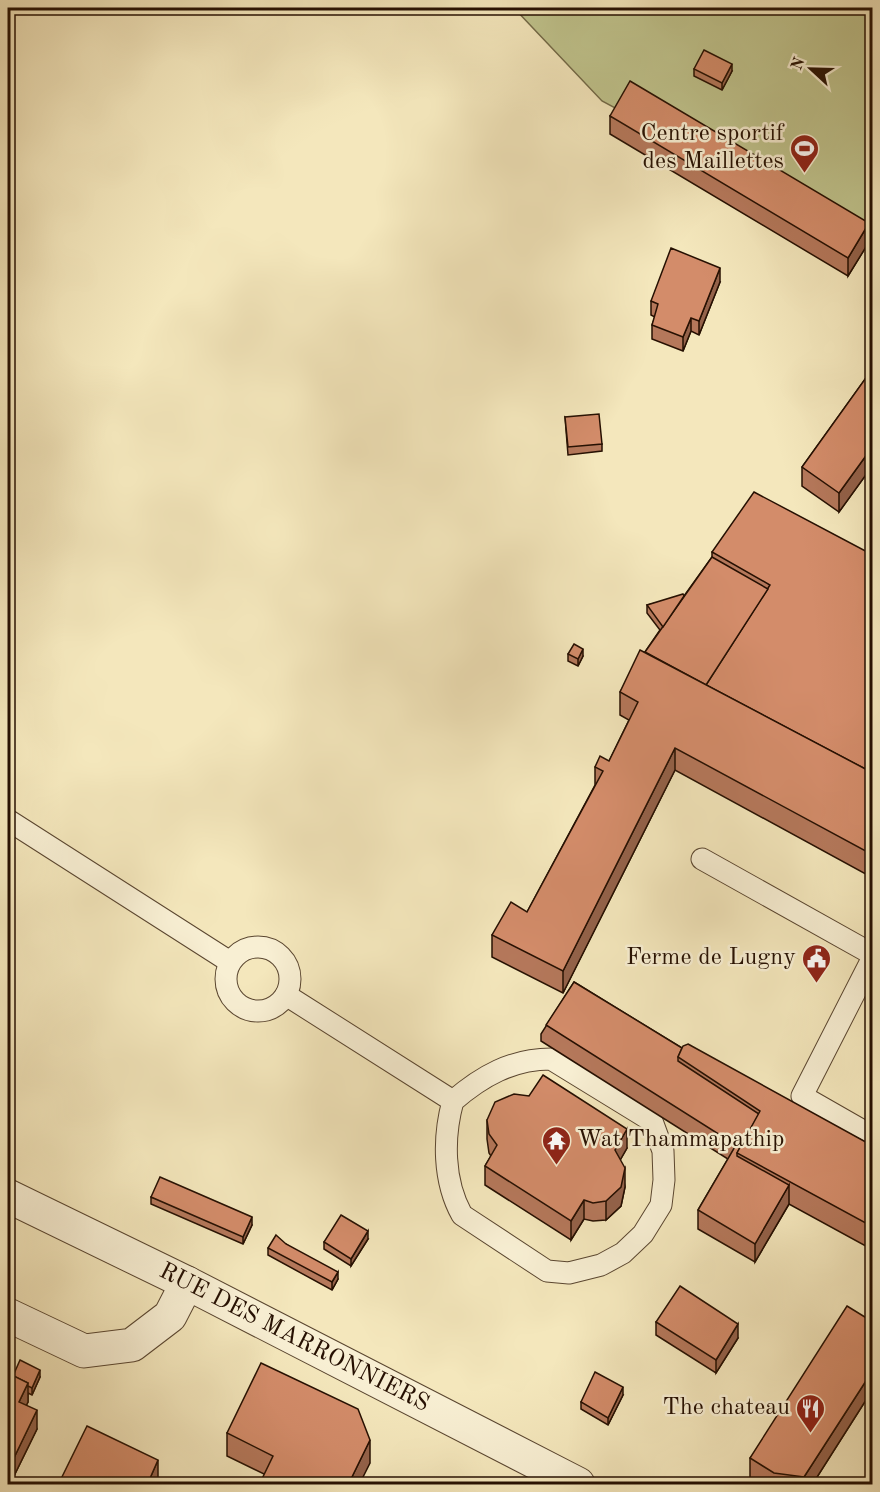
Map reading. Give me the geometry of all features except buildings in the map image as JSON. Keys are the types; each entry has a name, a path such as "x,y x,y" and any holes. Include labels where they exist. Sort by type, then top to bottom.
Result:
{"street":[{"name":"RUE DES MARRONNIERS","path":"8,1196 187,1283 578,1485"},
{"path":"8,1315 84,1352 132,1345 170,1316 187,1283"}],"lane":[{"path":"8,820 230,962"},
{"path":"702,859 873,954"},
{"path":"259,947 279,955 290,974 286,995 280,1004 261,1012 241,1007 233,1001 225,982 230,962 247,948 259,947"},
{"path":"873,959 802,1096 873,1136"},
{"path":"286,995 453,1101"},
{"path":"532,1059 550,1059 652,1121 663,1151 664,1180 661,1205 643,1234 623,1253 601,1265 569,1273 547,1270 462,1215 450,1184 446,1150 447,1124 453,1101 473,1084 508,1066 532,1059"}],"green space":[{"name":"Centre sportif des Maillettes","path":"514,8 872,8 872,246 602,101"}],"place":[{"name":"Centre sportif des Maillettes","path":"805,174"},
{"name":"Ferme de Lugny","path":"817,984"},
{"name":"Wat Thammapathip","path":"556,1166"},
{"name":"The chateau","path":"811,1434"}]}
